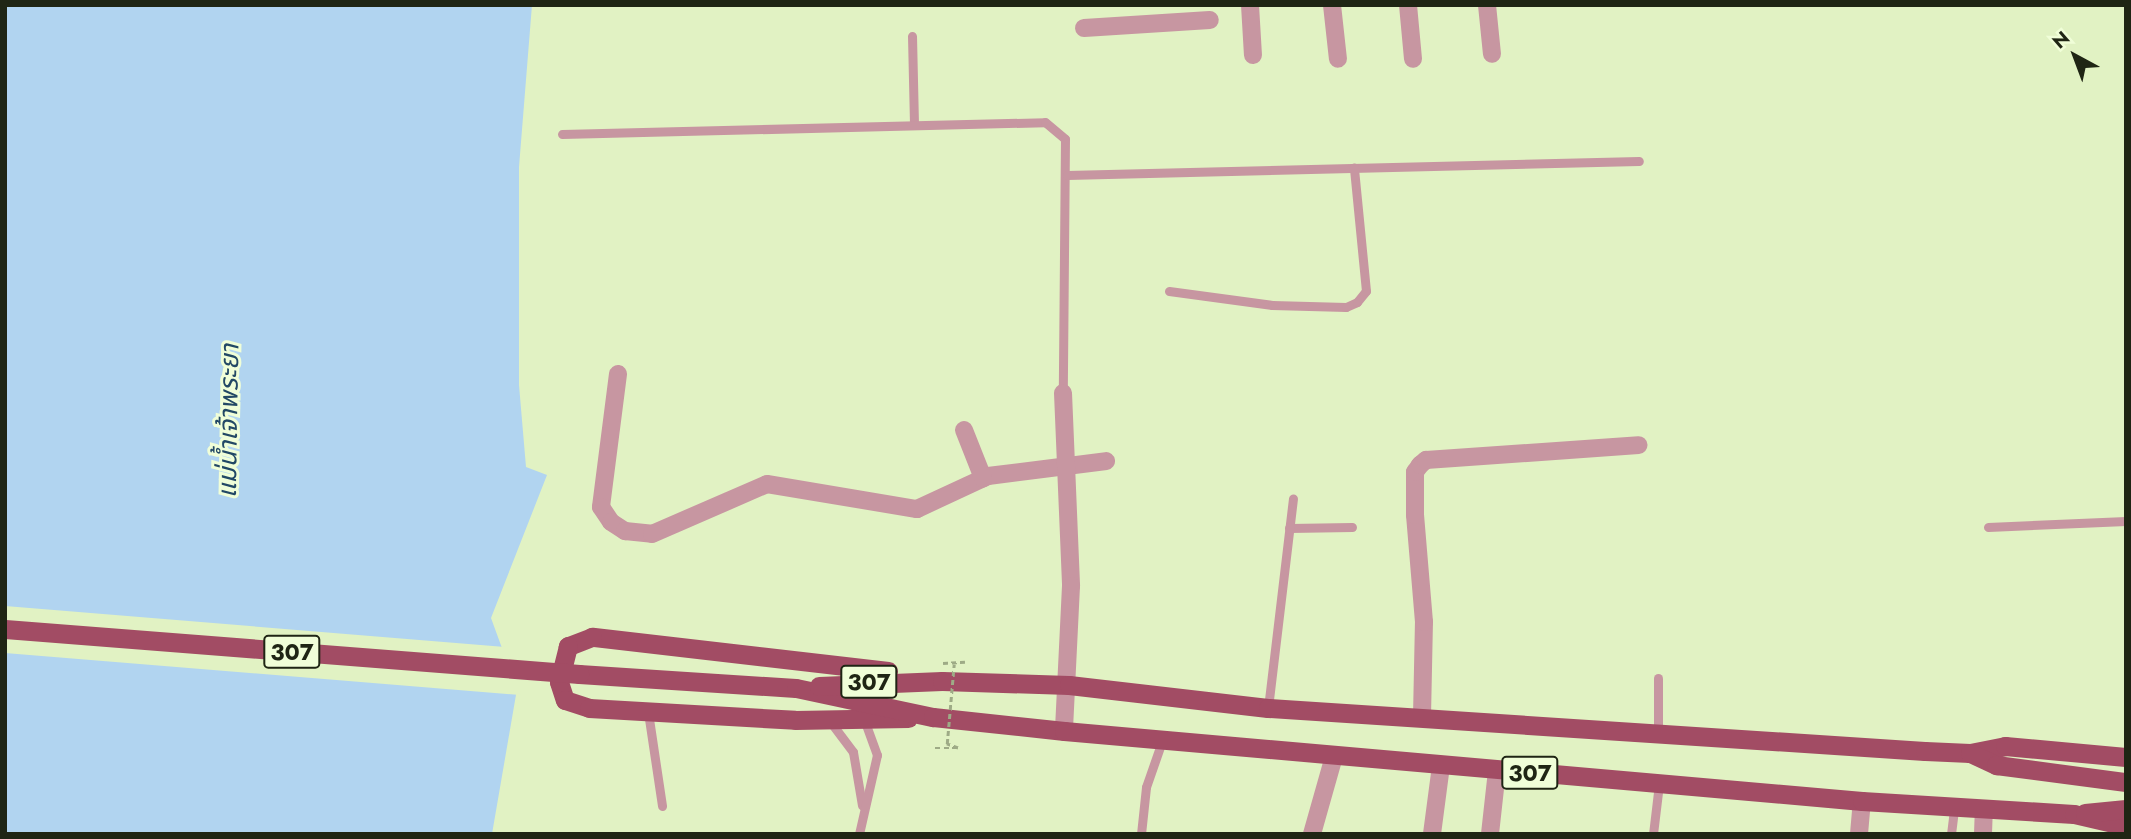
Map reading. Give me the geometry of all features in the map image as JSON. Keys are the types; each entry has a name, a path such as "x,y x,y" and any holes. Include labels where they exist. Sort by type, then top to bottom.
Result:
{"main road":[{"name":"307","path":"5,629 579,674 796,688 942,681 1069,685 1268,708 1970,753 2005,746 2126,757"},
{"path":"933,717 830,720 589,708 565,701 559,682 568,646 592,637 628,639 942,681"},
{"name":"307","path":"796,688 933,717 1064,731 1862,801 1984,811 2074,814 2126,826"},
{"path":"1970,753 1996,765 2126,782"},
{"path":"2074,814 2126,809"}],"street":[{"path":"1250,5 1253,55"},
{"path":"1332,5 1338,60"},
{"path":"1408,5 1413,59"},
{"path":"1488,5 1492,54"},
{"path":"1084,28 1155,13 1210,20"},
{"path":"618,374 600,507 611,523 625,531 652,534 767,484 917,509 983,478 1066,463 1106,461"},
{"path":"1063,393 1071,586 1069,685 1064,731"},
{"path":"964,430 983,478"},
{"path":"1422,716 1424,622 1415,515 1415,472 1420,465 1426,460 1638,445"},
{"path":"1312,834 1334,756"},
{"path":"1433,834 1441,765"},
{"path":"1490,834 1497,771"},
{"path":"1859,834 1862,801"},
{"path":"1983,834 1984,811"}],"lane":[{"path":"912,36 914,125"},
{"path":"562,134 1045,122 1065,139 1067,175 1063,393"},
{"path":"1067,175 1639,161"},
{"path":"1169,291 1272,305 1346,307 1357,302 1366,291 1354,168"},
{"path":"1268,708 1293,498"},
{"path":"1988,527 2126,521"},
{"path":"1289,528 1352,527"},
{"path":"1658,678 1658,732"},
{"path":"648,712 662,806"},
{"path":"830,720 853,752 862,807"},
{"path":"859,834 862,807 877,755 864,720"},
{"path":"1141,834 1146,787 1162,741"},
{"path":"1654,834 1659,784"},
{"path":"1951,834 1954,808"}],"path":[{"path":"935,748 958,745 947,744 954,664 942,660 965,662"}],"water":[{"name":"แม่น้ำเจ้าพระยา","path":"5,5 532,5 519,167 519,385 526,467 547,475 491,618 517,689 492,834 5,834"}],"pier":[{"path":"5,606 505,647 521,690 520,695 5,653"}]}
